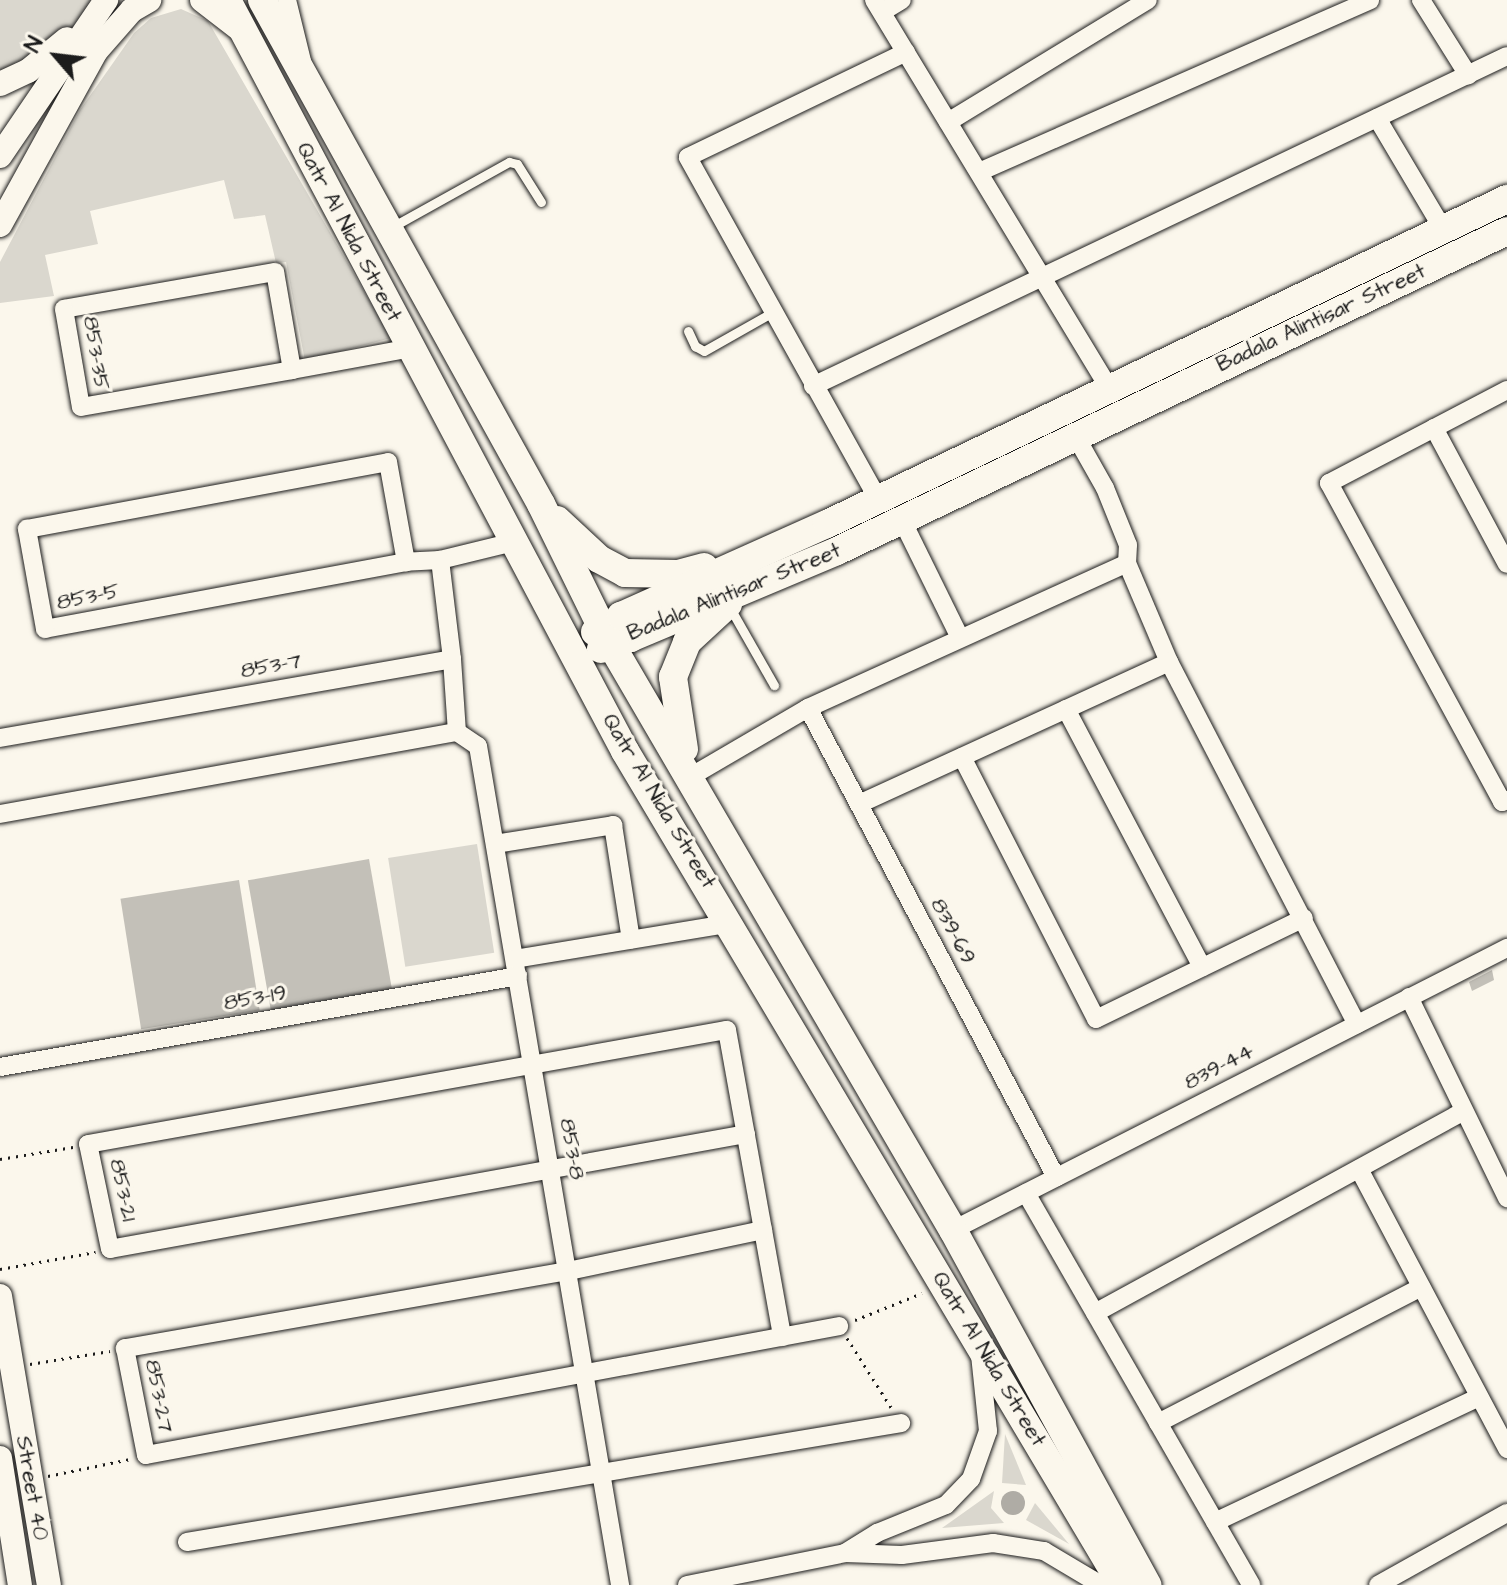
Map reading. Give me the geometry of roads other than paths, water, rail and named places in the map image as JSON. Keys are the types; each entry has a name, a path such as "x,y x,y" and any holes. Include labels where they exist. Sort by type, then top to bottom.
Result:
{"main road":[{"path":"0,84 28,71 106,13 149,0"},
{"path":"202,0 246,34"},
{"name":"Qatr Al Nida Street","path":"227,0 518,541 625,751 732,923 1122,1585"},
{"name":"Qatr Al Nida Street","path":"262,0 541,504 606,636 953,1230 1147,1585"},
{"path":"0,156 106,13"},
{"path":"0,225 75,85 106,13"},
{"name":"Badala Alintisar Street","path":"606,636 621,616 827,524 1108,386 1507,199"},
{"name":"Badala Alintisar Street","path":"606,636 630,638 837,551 1507,231"},
{"path":"541,504 599,559 625,573 678,574 785,542"},
{"path":"827,524 837,551"},
{"path":"518,541 578,621 606,636 601,647 604,671 732,923"},
{"path":"690,777 674,706 673,677 687,642 752,585"},
{"name":"Street 40","path":"0,1296 49,1585"},
{"path":"1001,1321 981,1347 1016,1348"},
{"name":"Street 40","path":"0,1463 20,1585"}],"street":[{"path":"287,0 302,72"},
{"path":"902,0 878,6 1108,386"},
{"path":"948,122 1148,0"},
{"path":"979,172 1370,0"},
{"path":"1421,0 1468,75"},
{"path":"878,499 688,157 906,52"},
{"path":"813,386 1507,56"},
{"path":"1377,118 1443,229"},
{"name":"853-35","path":"292,370 275,272 64,309 81,407 292,370 412,348"},
{"path":"1505,801 1329,483 1507,390"},
{"path":"1434,428 1507,564"},
{"path":"1075,435 1128,545 1127,563 1169,662 1357,1024"},
{"name":"853-5","path":"388,462 406,562 45,629 27,529 388,462"},
{"path":"902,520 959,636"},
{"path":"406,562 440,560 518,541"},
{"path":"0,814 457,732 440,560"},
{"path":"690,777 808,708 959,636 1127,563"},
{"name":"853-7","path":"0,738 452,659"},
{"path":"859,804 1169,662"},
{"name":"839-69","path":"808,708 1056,1177"},
{"path":"1066,709 1202,967"},
{"name":"853-8","path":"457,732 478,746 620,1585"},
{"path":"962,757 1096,1019 1304,918"},
{"path":"495,844 613,825 631,940"},
{"name":"853-19","path":"0,1067 516,967 631,940 732,923"},
{"name":"839-44","path":"953,1230 1507,948"},
{"path":"1409,997 1462,1112 1507,1198"},
{"name":"853-21","path":"727,1030 746,1134 110,1249 88,1144 727,1030"},
{"path":"1095,1313 1462,1112"},
{"path":"746,1134 782,1337"},
{"path":"1359,1169 1507,1449"},
{"path":"1026,1193 1251,1585"},
{"name":"853-27","path":"763,1230 568,1271 125,1348 146,1455 839,1326"},
{"path":"1158,1423 1421,1287"},
{"path":"845,1553 877,1533 946,1505 971,1479 988,1431 981,1347"},
{"path":"1215,1522 1479,1397"},
{"path":"187,1542 901,1423"},
{"path":"1378,1585 1507,1513"},
{"path":"687,1585 845,1553 902,1555 1010,1544 1059,1558 1101,1585"}],"lane":[{"path":"389,228 509,162 517,164 541,202"},
{"path":"688,331 695,346 704,351 773,312"},
{"path":"728,604 774,685"}]}
